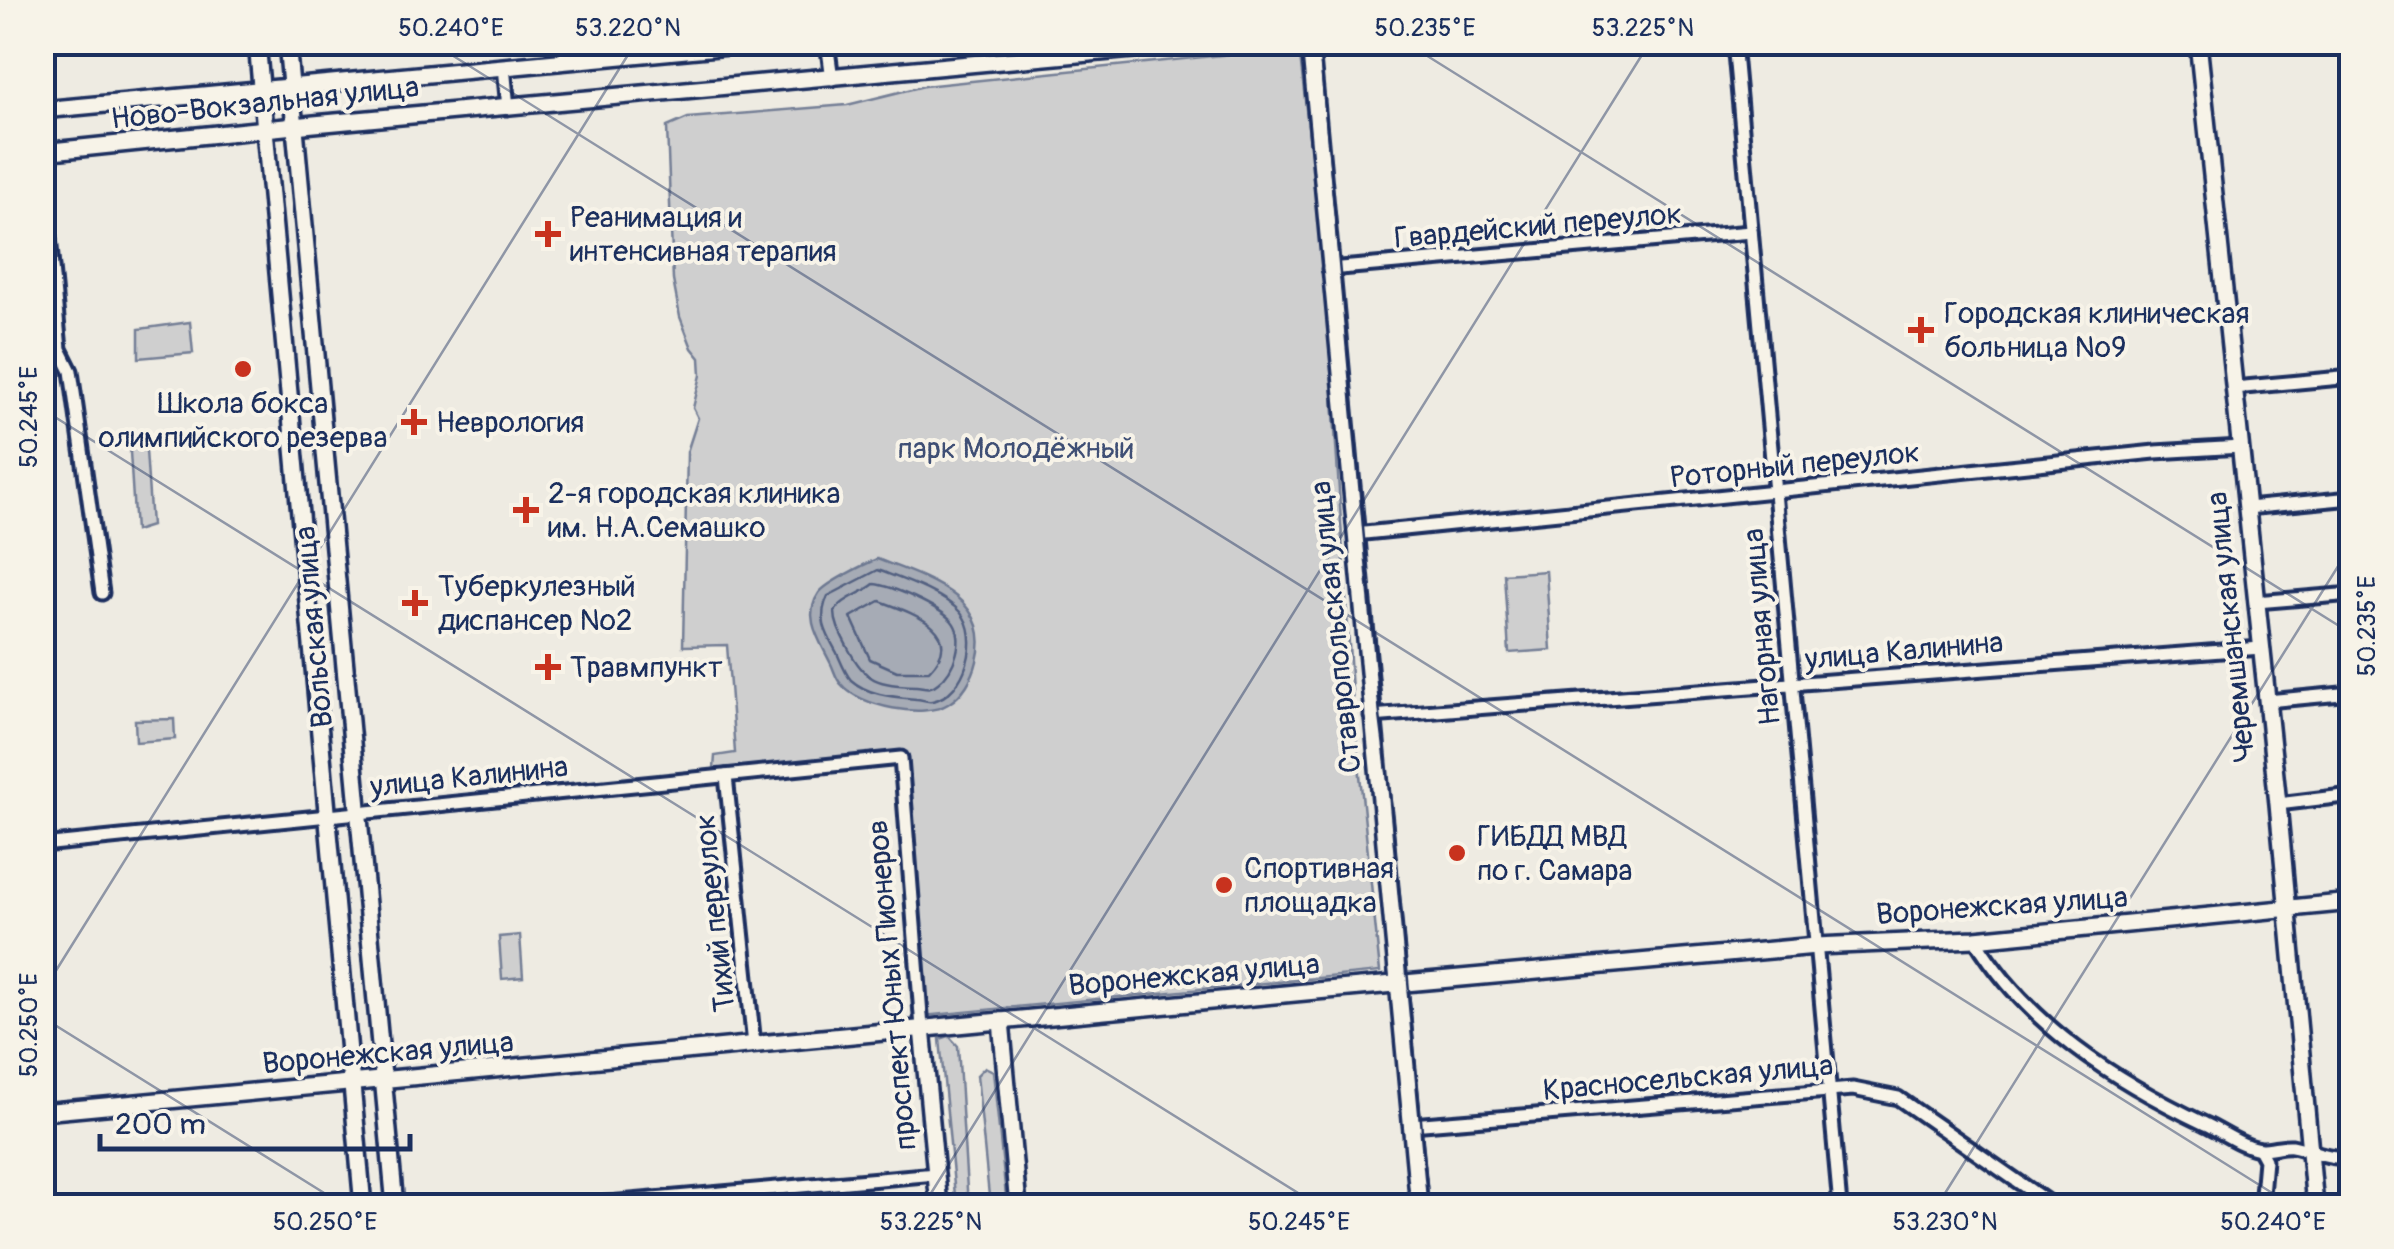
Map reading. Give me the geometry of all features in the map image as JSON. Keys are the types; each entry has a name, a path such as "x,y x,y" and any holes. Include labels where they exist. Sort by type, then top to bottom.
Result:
{"street":[{"name":"Вольская улица","path":"257,42 363,1206"},
{"name":"Вольская улица","path":"287,42 395,1206"},
{"path":"564,42 566,60"},
{"name":"Ново-Вокзальная улица","path":"42,110 772,42"},
{"path":"827,42 832,78"},
{"name":"Ново-Вокзальная улица","path":"42,152 1210,42"},
{"name":"Ставропольская улица","path":"1310,42 1396,984 1420,1206"},
{"name":"Нагорная улица","path":"1734,42 1840,1206"},
{"path":"1763,42 1777,42"},
{"name":"Черемшанская улица","path":"2198,42 2316,1206"},
{"path":"504,66 508,108"},
{"path":"42,165 60,349 71,372 102,594"},
{"name":"Гвардейский переулок","path":"1330,269 1751,232"},
{"path":"2234,388 2352,377"},
{"name":"Роторный переулок","path":"1355,534 2155,452 2241,447"},
{"path":"2246,508 2352,498"},
{"path":"2256,602 2352,594"},
{"name":"улица Калинина","path":"1372,716 2261,648"},
{"path":"2267,701 2352,692"},
{"name":"улица Калинина","path":"42,845 901,758"},
{"name":"проспект Юных Пионеров","path":"901,758 939,1206"},
{"name":"Тихий переулок","path":"726,776 754,1045"},
{"path":"2278,804 2352,795"},
{"path":"2350,903 2352,932"},
{"name":"Воронежская улица","path":"42,1112 1396,984 1816,946 1976,939 2350,903"},
{"path":"1976,939 1997,975 2033,1012 2094,1063 2168,1106 2259,1149 2289,1146 2335,1159 2352,1157"},
{"path":"1001,1021 1018,1206"},
{"name":"Красносельская улица","path":"1411,1126 1852,1089 1898,1098 2053,1206"},
{"path":"2259,1149 2265,1160 2261,1206"},
{"path":"574,1206 936,1174"}],"green space":[{"name":"парк Молодёжный","path":"1299,47 1325,276 1353,706 1380,972 923,1016 907,752 714,769 715,756 735,753 727,645 683,646 687,452 698,418 693,408 701,375 700,358 680,317 673,280 667,127 688,118 847,105 924,86"},
{"path":"190,322 193,353 139,358 139,329"},
{"path":"145,435 151,526 135,531 129,436"},
{"path":"1546,571 1551,650 1509,653 1504,574"},
{"path":"174,719 175,739 136,742 135,720"},
{"path":"520,935 523,977 502,979 499,937"},
{"path":"949,1036 958,1046 968,1206 956,1206 940,1039"},
{"path":"985,1067 993,1071 1007,1206 990,1206 977,1075"}],"water":[{"path":"877,559 934,582 965,605 975,621 980,639 977,661 963,691 948,704 924,710 893,708 862,699 836,677 814,629 814,602 829,584"}],"tram line":[{"path":"1319,42 1429,1206"}],"place":[{"name":"Реанимация и интенсивная терапия","path":"548,234"},
{"name":"Городская клиническая больница №9","path":"1921,330"},
{"name":"Школа бокса олимпийского резерва","path":"243,369"},
{"name":"Неврология","path":"414,422"},
{"name":"2-я городская клиника им. Н.А.Семашко","path":"526,510"},
{"name":"Туберкулезный диспансер №2","path":"415,603"},
{"name":"Травмпункт","path":"548,667"},
{"name":"ГИБДД МВД по г. Самара","path":"1457,853"},
{"name":"Спортивная площадка","path":"1224,885"}]}
